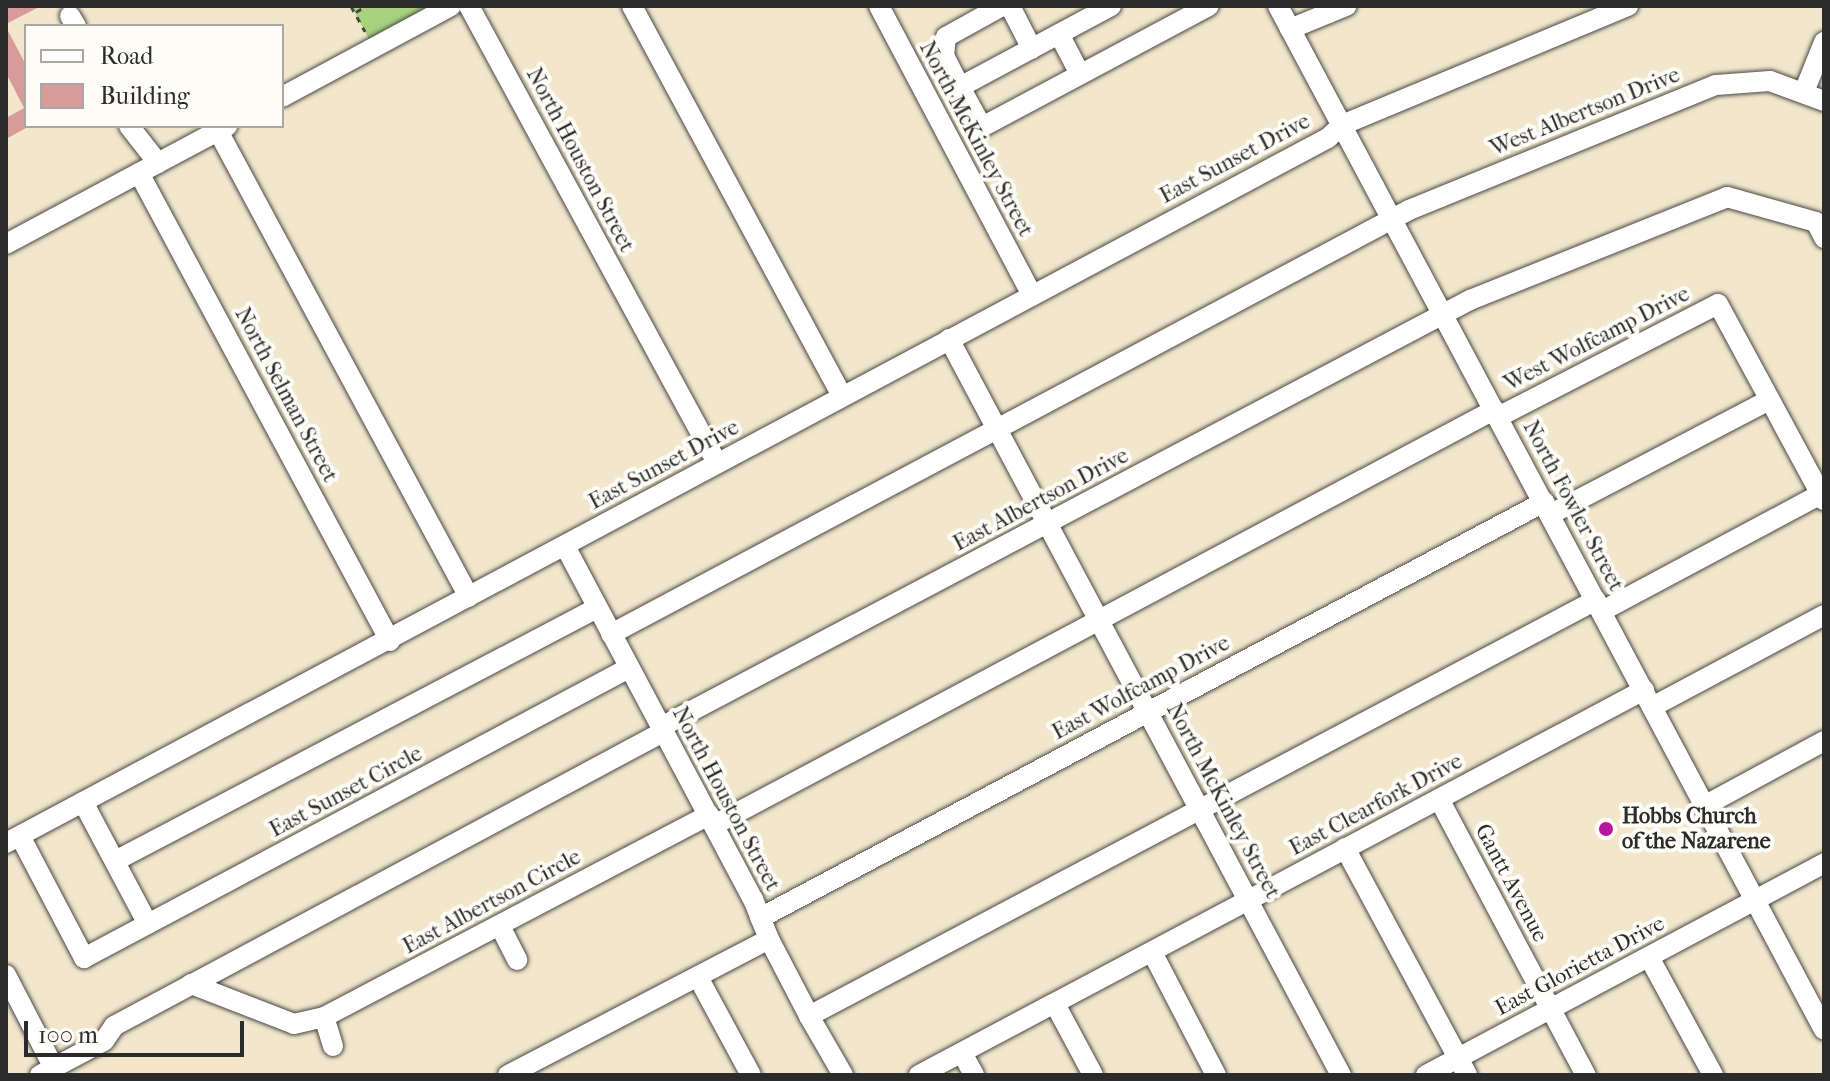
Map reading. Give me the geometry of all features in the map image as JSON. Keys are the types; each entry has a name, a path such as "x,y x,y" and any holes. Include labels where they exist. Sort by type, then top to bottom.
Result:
{"street":[{"path":"284,96 451,6"},
{"name":"North Houston Street","path":"469,6 717,463"},
{"path":"632,6 842,396"},
{"name":"North McKinley Street","path":"879,6 1032,295"},
{"path":"982,127 944,56 946,37 1002,6"},
{"path":"1010,6 1032,49"},
{"path":"960,87 1111,6"},
{"path":"952,144 1209,6"},
{"name":"North Fowler Street","path":"1278,6 1824,1030"},
{"path":"1290,29 1346,6"},
{"name":"East Sunset Drive","path":"13,840 1328,138 1342,125 1628,6"},
{"path":"1059,34 1080,74"},
{"path":"1804,92 1824,42"},
{"name":"West Albertson Drive","path":"611,634 1409,210 1716,85 1770,81 1824,101"},
{"name":"North Selman Street","path":"130,128 390,641"},
{"path":"6,244 223,128 469,597"},
{"name":"East Albertson Drive","path":"47,1071 104,1041 114,1026 191,984 1442,313 1727,197 1816,222 1824,238"},
{"name":"West Wolfcamp Drive","path":"1099,619 1496,413 1718,304 1769,400"},
{"name":"North McKinley Street","path":"949,339 1341,1075"},
{"path":"809,1016 1199,807 1599,605 1822,497 1769,400"},
{"name":"East Wolfcamp Drive","path":"760,918 1149,711 1547,508 1769,400"},
{"name":"North Houston Street","path":"565,546 711,820 809,1016 843,1075"},
{"path":"115,861 597,608"},
{"name":"East Clearfork Drive","path":"919,1075 1439,799 1824,615"},
{"name":"East Albertson Circle","path":"324,1017 1099,619"},
{"name":"East Sunset Circle","path":"13,840 84,958 629,668"},
{"path":"1704,806 1824,741"},
{"name":"Gantt Avenue","path":"1439,799 1586,1075"},
{"path":"83,802 148,924"},
{"path":"1345,848 1462,1067"},
{"name":"East Glorietta Drive","path":"1426,1075 1462,1067 1551,1009 1824,863"},
{"path":"500,926 517,960"},
{"path":"508,1075 769,939"},
{"path":"1152,952 1216,1075"},
{"path":"1649,957 1713,1075"},
{"path":"6,975 47,1071"},
{"path":"698,977 751,1075"},
{"path":"191,984 294,1024 324,1017 333,1046"},
{"path":"1055,1004 1093,1075"},
{"path":"962,1053 974,1075"},
{"path":"545,1056 555,1075"}],"path":[{"path":"355,12 366,6"}],"green space":[{"path":"351,6 434,6 370,41"}],"building":[{"path":"6,6 41,6 6,24"},
{"path":"6,27 24,61 24,108 6,73"},
{"path":"24,108 26,128 6,139 6,118"}],"place":[{"name":"Hobbs Church of the Nazarene","path":"1606,829"}]}
